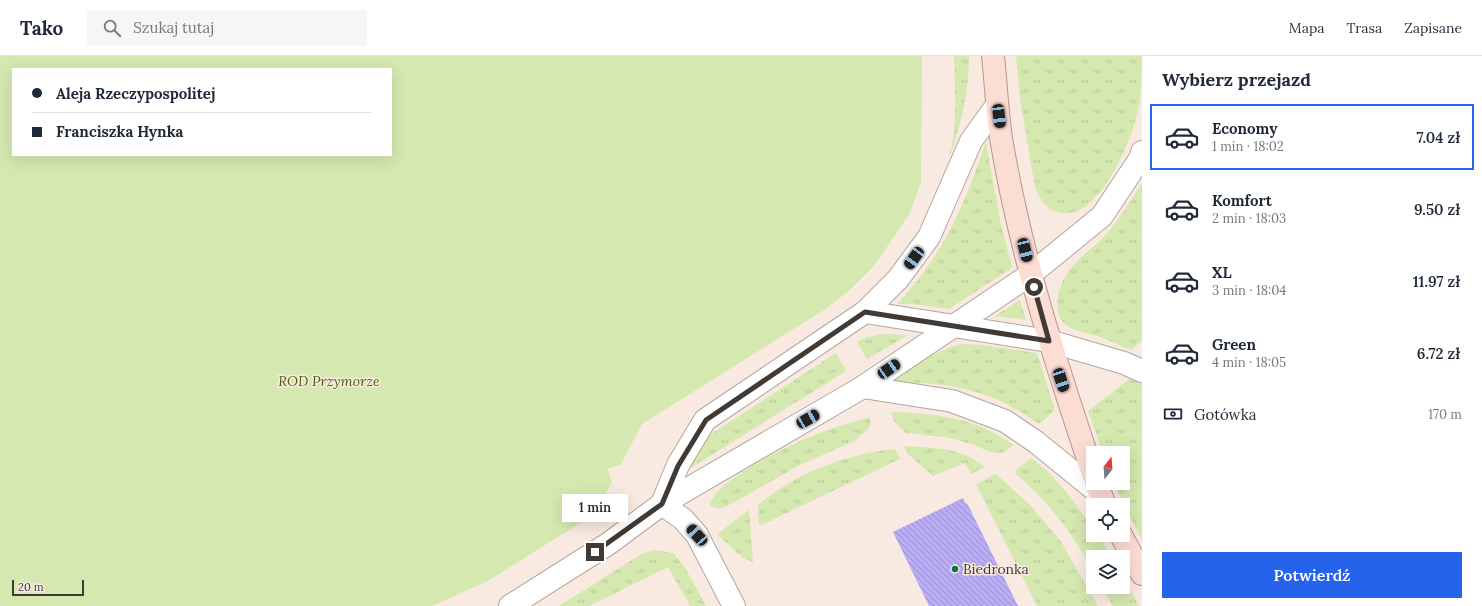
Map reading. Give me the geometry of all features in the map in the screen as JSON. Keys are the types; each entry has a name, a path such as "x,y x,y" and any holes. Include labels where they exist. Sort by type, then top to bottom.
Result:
{"main road":[{"path":"993,56 1001,137 1010,184 1031,274 1049,341 1086,453"},
{"path":"1125,542 1142,574"}],"street":[{"path":"662,504 678,466 706,420 865,312 898,279 929,237 970,141 997,105"},
{"path":"510,606 608,544 662,504 863,387 1031,274 1102,216 1141,157 1142,152"},
{"path":"865,312 1049,341 1124,363 1142,371"},
{"path":"863,387 952,401 1005,421 1036,442 1086,480"},
{"path":"662,504 683,519 697,535 734,606"}],"green space":[{"name":"ROD Przymorze","path":"0,56 922,56 921,182 910,213 874,266 850,290 824,310 642,424 621,464 608,469 612,483 593,515 486,582 432,606 0,606"},
{"path":"954,56 969,56 969,69 964,108 949,159 955,121"},
{"path":"1016,56 1142,56 1141,95 1136,119 1126,147 1110,179 1088,204 1075,212 1062,213 1052,210 1044,204 1035,187 1020,99"},
{"path":"986,142 1000,220 1012,268 949,309 912,304 897,304 928,267 951,228 961,208"},
{"path":"1142,183 1142,341 1131,350 1100,337 1078,331 1066,325 1058,312 1057,304 1060,287 1068,273 1076,262 1109,231"},
{"path":"1020,300 1026,320 995,316"},
{"path":"882,334 908,335 867,359 857,342 868,337"},
{"path":"964,344 983,345 1037,353 1055,410 1039,424 1014,408 996,399 966,389 936,384 889,383 934,354 954,346"},
{"path":"836,353 846,371 686,471 705,438"},
{"path":"1129,379 1142,384 1142,541 1130,516 1130,498 1121,498 1117,490 1130,490 1130,446 1100,446 1088,411"},
{"path":"892,412 941,416 970,423 984,428 1014,445 1002,453 990,452 972,444 950,438 906,433 893,419"},
{"path":"869,417 871,422 869,428 856,440 798,466 727,506 717,508 710,505 715,495 727,483 761,461 816,434"},
{"path":"904,446 935,448 951,451 969,456 985,467 971,474 965,463 933,476 909,455"},
{"path":"895,449 900,459 759,526 758,505 788,483 840,460"},
{"path":"1031,458 1049,473 1069,495 1086,518 1086,542 1102,542 1108,550 1086,550 1086,559 1049,506 1014,472"},
{"path":"996,474 1030,505 1060,540 1086,585 1086,594 1091,594 1098,606 1037,606 976,484"},
{"path":"749,510 753,562 743,558 717,534"},
{"path":"655,550 673,553 684,566 706,606 690,606 668,567 589,606 559,606 643,553"},
{"path":"1130,590 1139,606 1113,606 1106,594 1130,594"}],"building":[{"name":"Biedronka","path":"963,498 966,504 967,503 1018,606 929,606 893,532"}],"place":[{"name":"Biedronka","path":"955,569"}],"route":[{"path":"595,552 662,504 678,466 706,420 865,312 1049,341 1034,287"}]}
